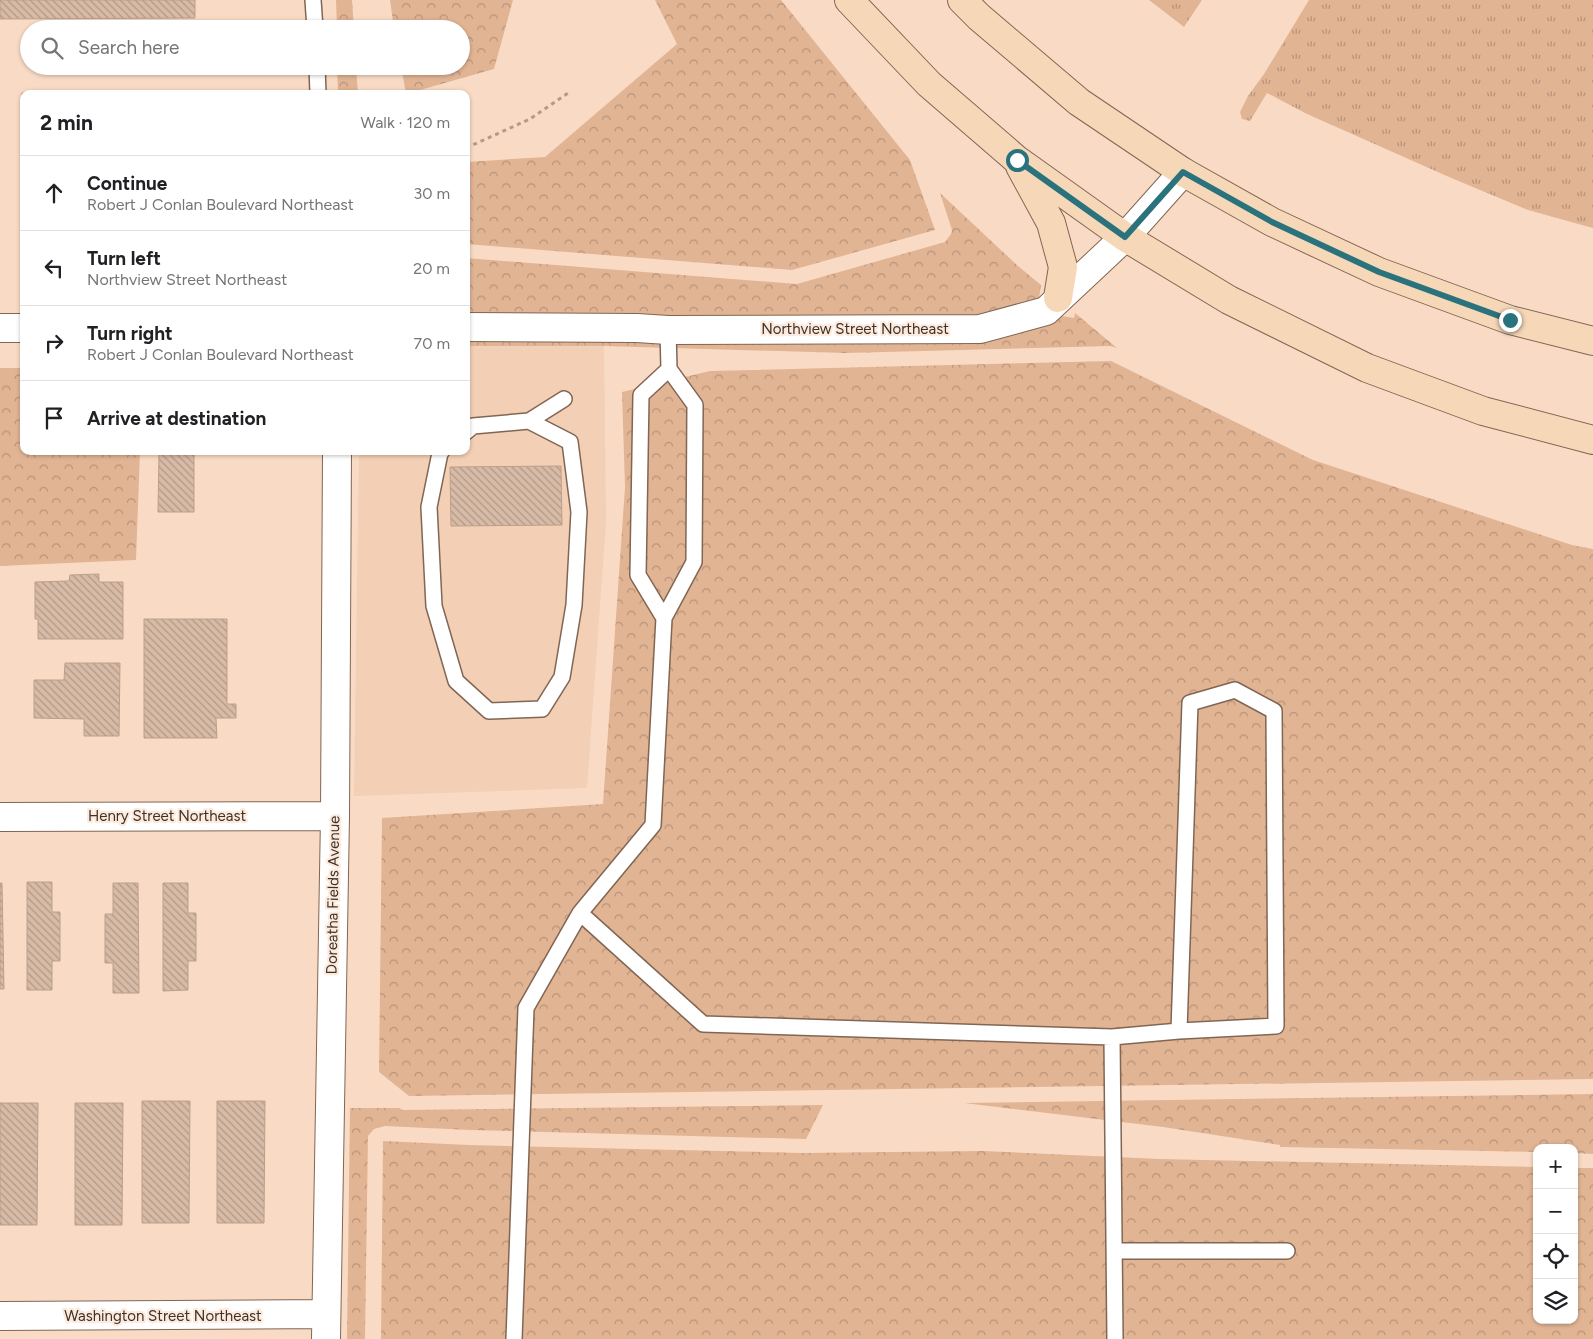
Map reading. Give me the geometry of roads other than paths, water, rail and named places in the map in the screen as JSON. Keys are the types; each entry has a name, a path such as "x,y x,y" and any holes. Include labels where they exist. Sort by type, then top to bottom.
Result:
{"main road":[{"path":"849,0 929,84 1017,160 1125,237 1229,300 1367,368 1483,411 1593,440"},
{"path":"962,0 979,17 1080,102 1183,172 1272,222 1379,272 1510,320 1593,341"},
{"path":"1017,160 1051,223 1063,267 1058,298"}],"street":[{"name":"Northview Street Northeast","path":"470,327 637,328 668,330 980,328 1046,311 1125,237 1183,172"},
{"path":"0,328 20,328"},
{"name":"Doreatha Fields Avenue","path":"326,1327 335,816 337,455"},
{"name":"Henry Street Northeast","path":"0,817 335,816"},
{"name":"Washington Street Northeast","path":"0,1316 326,1327"}],"lane":[{"path":"313,0 314,20"},
{"path":"317,75 318,90"},
{"path":"514,1339 526,1008 580,913 653,825 664,618 694,562 695,405 669,368 668,330"},
{"path":"664,618 638,575 641,395 669,368"},
{"path":"470,429 474,426 529,421 564,399"},
{"path":"440,455 429,506 434,606 456,681 489,711 542,710 562,677 574,605 579,512 570,442 529,421"},
{"path":"580,913 703,1024 1112,1037 1178,1031 1276,1026 1274,711 1235,690 1190,703 1178,1031"},
{"path":"1112,1037 1115,1339"},
{"path":"1114,1251 1287,1251"}]}
